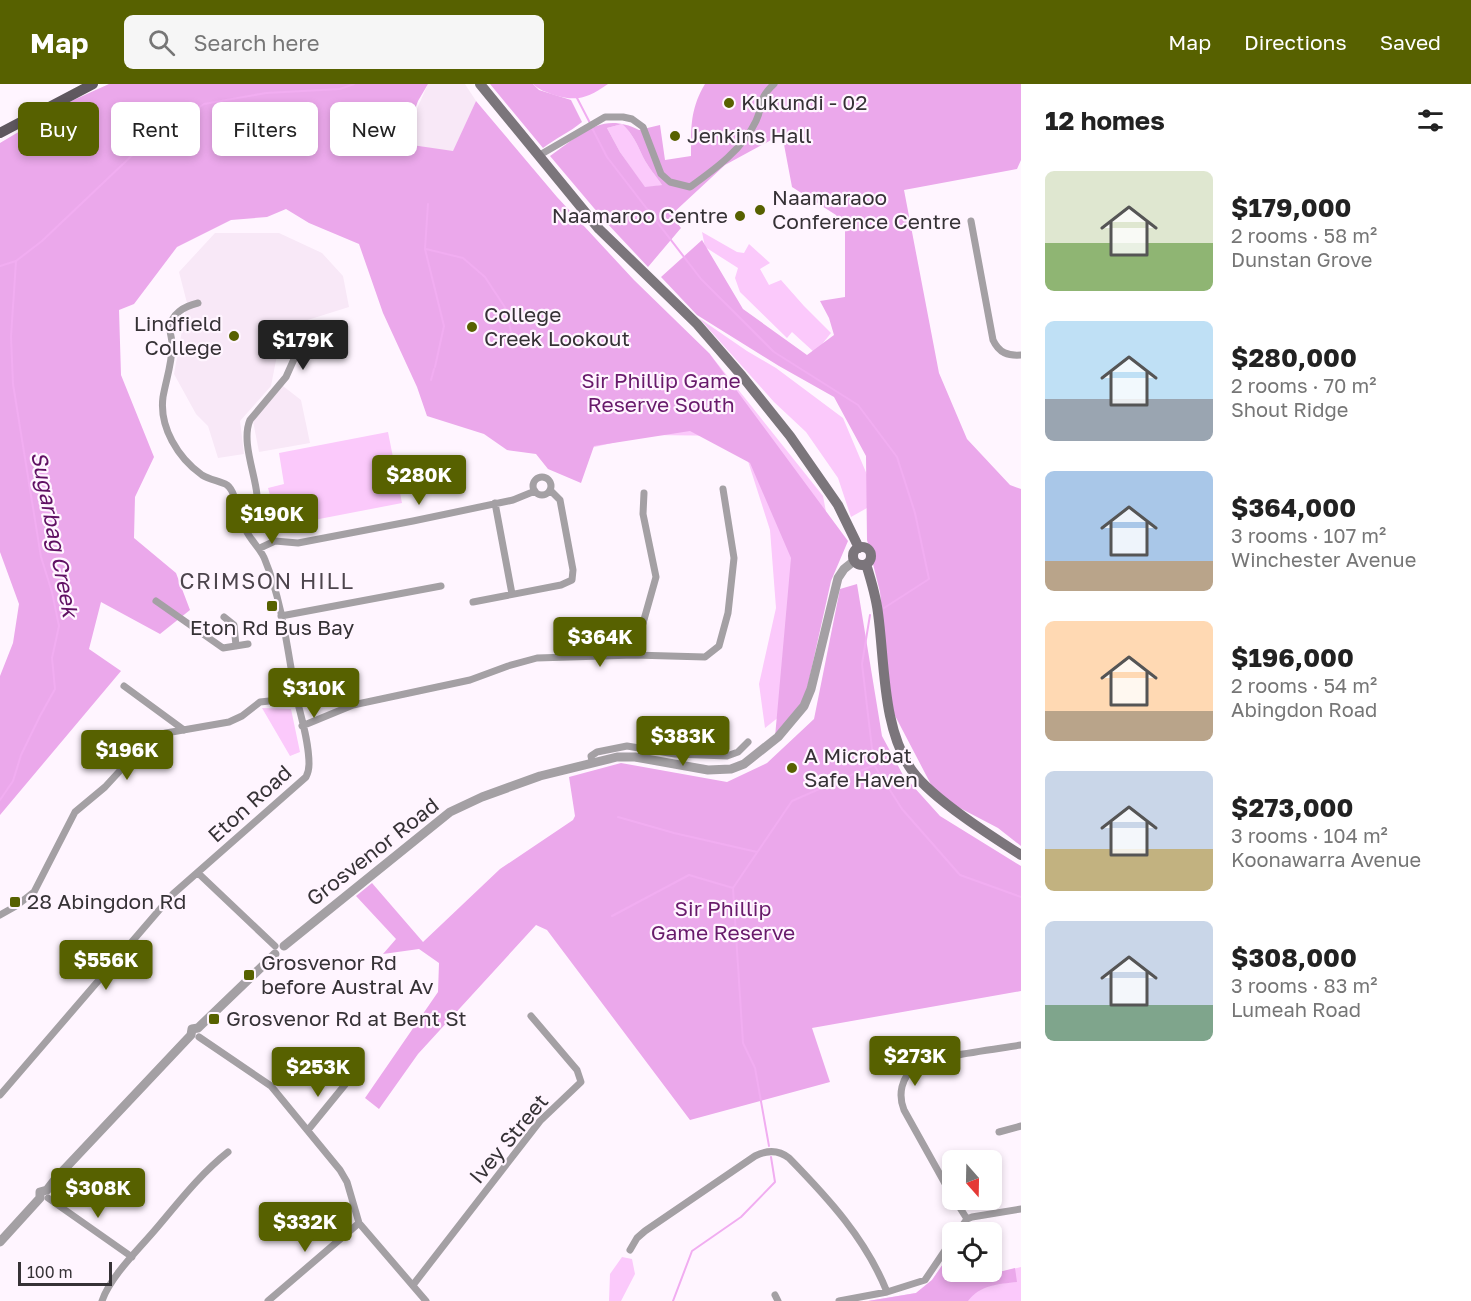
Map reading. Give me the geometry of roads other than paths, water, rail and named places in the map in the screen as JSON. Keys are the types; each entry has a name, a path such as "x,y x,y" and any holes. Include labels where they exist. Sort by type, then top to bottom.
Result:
{"main road":[{"path":"0,132 93,84"},
{"path":"480,84 599,229 697,324 742,376 790,436 838,505 859,548"},
{"path":"859,548 869,551 870,560 866,564 861,565 854,561 854,554 859,548"},
{"path":"866,564 873,587 886,689 899,746 913,772 927,786 960,813 1021,855"}],"street":[{"path":"538,156 605,117 616,116 632,119 643,127 661,174 670,182 690,187 743,143 757,120 762,98 774,84"},
{"path":"971,221 993,340 1002,352 1010,356 1021,356"},
{"name":"Eton Road","path":"0,1095 173,894 306,777 309,766 281,616 269,571 260,548 244,528 243,523 246,516 237,507 230,487 203,476 184,459 173,443 165,422 163,399 172,346 170,327 173,318 181,309 198,303"},
{"path":"246,516 255,503 257,495 247,440 249,420 286,377 299,348 308,341"},
{"path":"473,602 565,584 573,577 560,500 550,490 549,482 542,478 535,482 533,487 541,495 550,490"},
{"path":"302,726 353,705 470,680 537,658 634,654 705,657 719,646 728,613 734,558 723,489"},
{"path":"260,548 275,541 298,543 520,498 535,491"},
{"path":"634,654 656,577 643,514 644,494"},
{"path":"495,503 512,594"},
{"name":"Grosvenor Road","path":"0,1242 45,1195 73,1159 178,1047 196,1033 278,949 450,812 482,797 540,776 592,761 635,757 720,771 744,764 766,747 788,727 804,706 811,689 838,578 854,561"},
{"path":"281,616 441,586"},
{"path":"156,601 223,648 248,644"},
{"path":"224,617 234,625 236,646"},
{"path":"124,686 184,730"},
{"path":"0,915 34,892 75,812 105,787 145,742 158,734 236,720 260,702 297,698"},
{"name":"Grosvenor Road","path":"592,761 591,756 597,752 627,746 675,754 717,756 733,754 748,742"},
{"path":"198,873 278,949"},
{"name":"Ivey Street","path":"413,1286 540,1121 581,1082 578,1070 531,1016"},
{"path":"196,1033 271,1086 340,1170 350,1192 359,1223 426,1301"},
{"path":"942,1178 904,1110 901,1094 905,1078 916,1067 926,1062 1021,1045"},
{"path":"308,1131 348,1081"},
{"path":"999,1132 1021,1126"},
{"path":"102,1301 107,1290 132,1257 211,1165 228,1152"},
{"path":"630,1250 637,1238 645,1231 755,1156 765,1152 778,1152 789,1158 845,1220 873,1263 887,1292"},
{"path":"45,1195 132,1257"},
{"path":"965,1222 978,1215 1021,1209"},
{"path":"961,1210 967,1219"},
{"path":"268,1301 359,1223"},
{"path":"839,1301 887,1292 925,1280 942,1255"}],"waterway":[{"path":"0,266 16,261 42,241 143,145 204,104 266,93 340,89 354,84"},
{"path":"576,96 590,123"},
{"path":"592,128 607,157 701,279 774,352 858,405 897,457 915,513 929,579 884,608"},
{"path":"428,204 425,249 444,326 435,367"},
{"path":"426,249 463,258 485,277 506,309 513,341"},
{"name":"Sugarbag Creek","path":"0,800 13,781 21,755 55,689 52,658 59,626 52,592 41,557 13,384 11,337 16,261"},
{"path":"431,380 434,369"},
{"path":"870,615 862,664 874,765 902,809 960,875 1021,897"},
{"path":"612,916 689,875 733,888 792,801 874,765"},
{"path":"618,817 674,833 757,852"},
{"path":"733,888 743,1043 755,1068 769,1146"},
{"path":"673,1301 692,1251 741,1217 775,1182 771,1157"}],"place":[{"name":"Kukundi - 02","path":"729,103"},
{"name":"Jenkins Hall","path":"675,136"},
{"name":"Naamaraoo Conference Centre","path":"760,210"},
{"name":"Naamaroo Centre","path":"740,216"},
{"name":"College Creek Lookout","path":"472,327"},
{"name":"Lindfield College","path":"234,336"},
{"name":"Eton Rd Bus Bay","path":"272,606"},
{"name":"A Microbat Safe Haven","path":"792,768"},
{"name":"28 Abingdon Rd","path":"15,902"},
{"name":"Grosvenor Rd before Austral Av","path":"249,975"},
{"name":"Grosvenor Rd at Bent St","path":"214,1019"}],"district":[{"name":"CRIMSON HILL","path":"267,581"}],"park label":[{"name":"Sir Phillip Game Reserve South","path":"661,393"},
{"name":"Sir Phillip Game Reserve","path":"723,921"}]}
